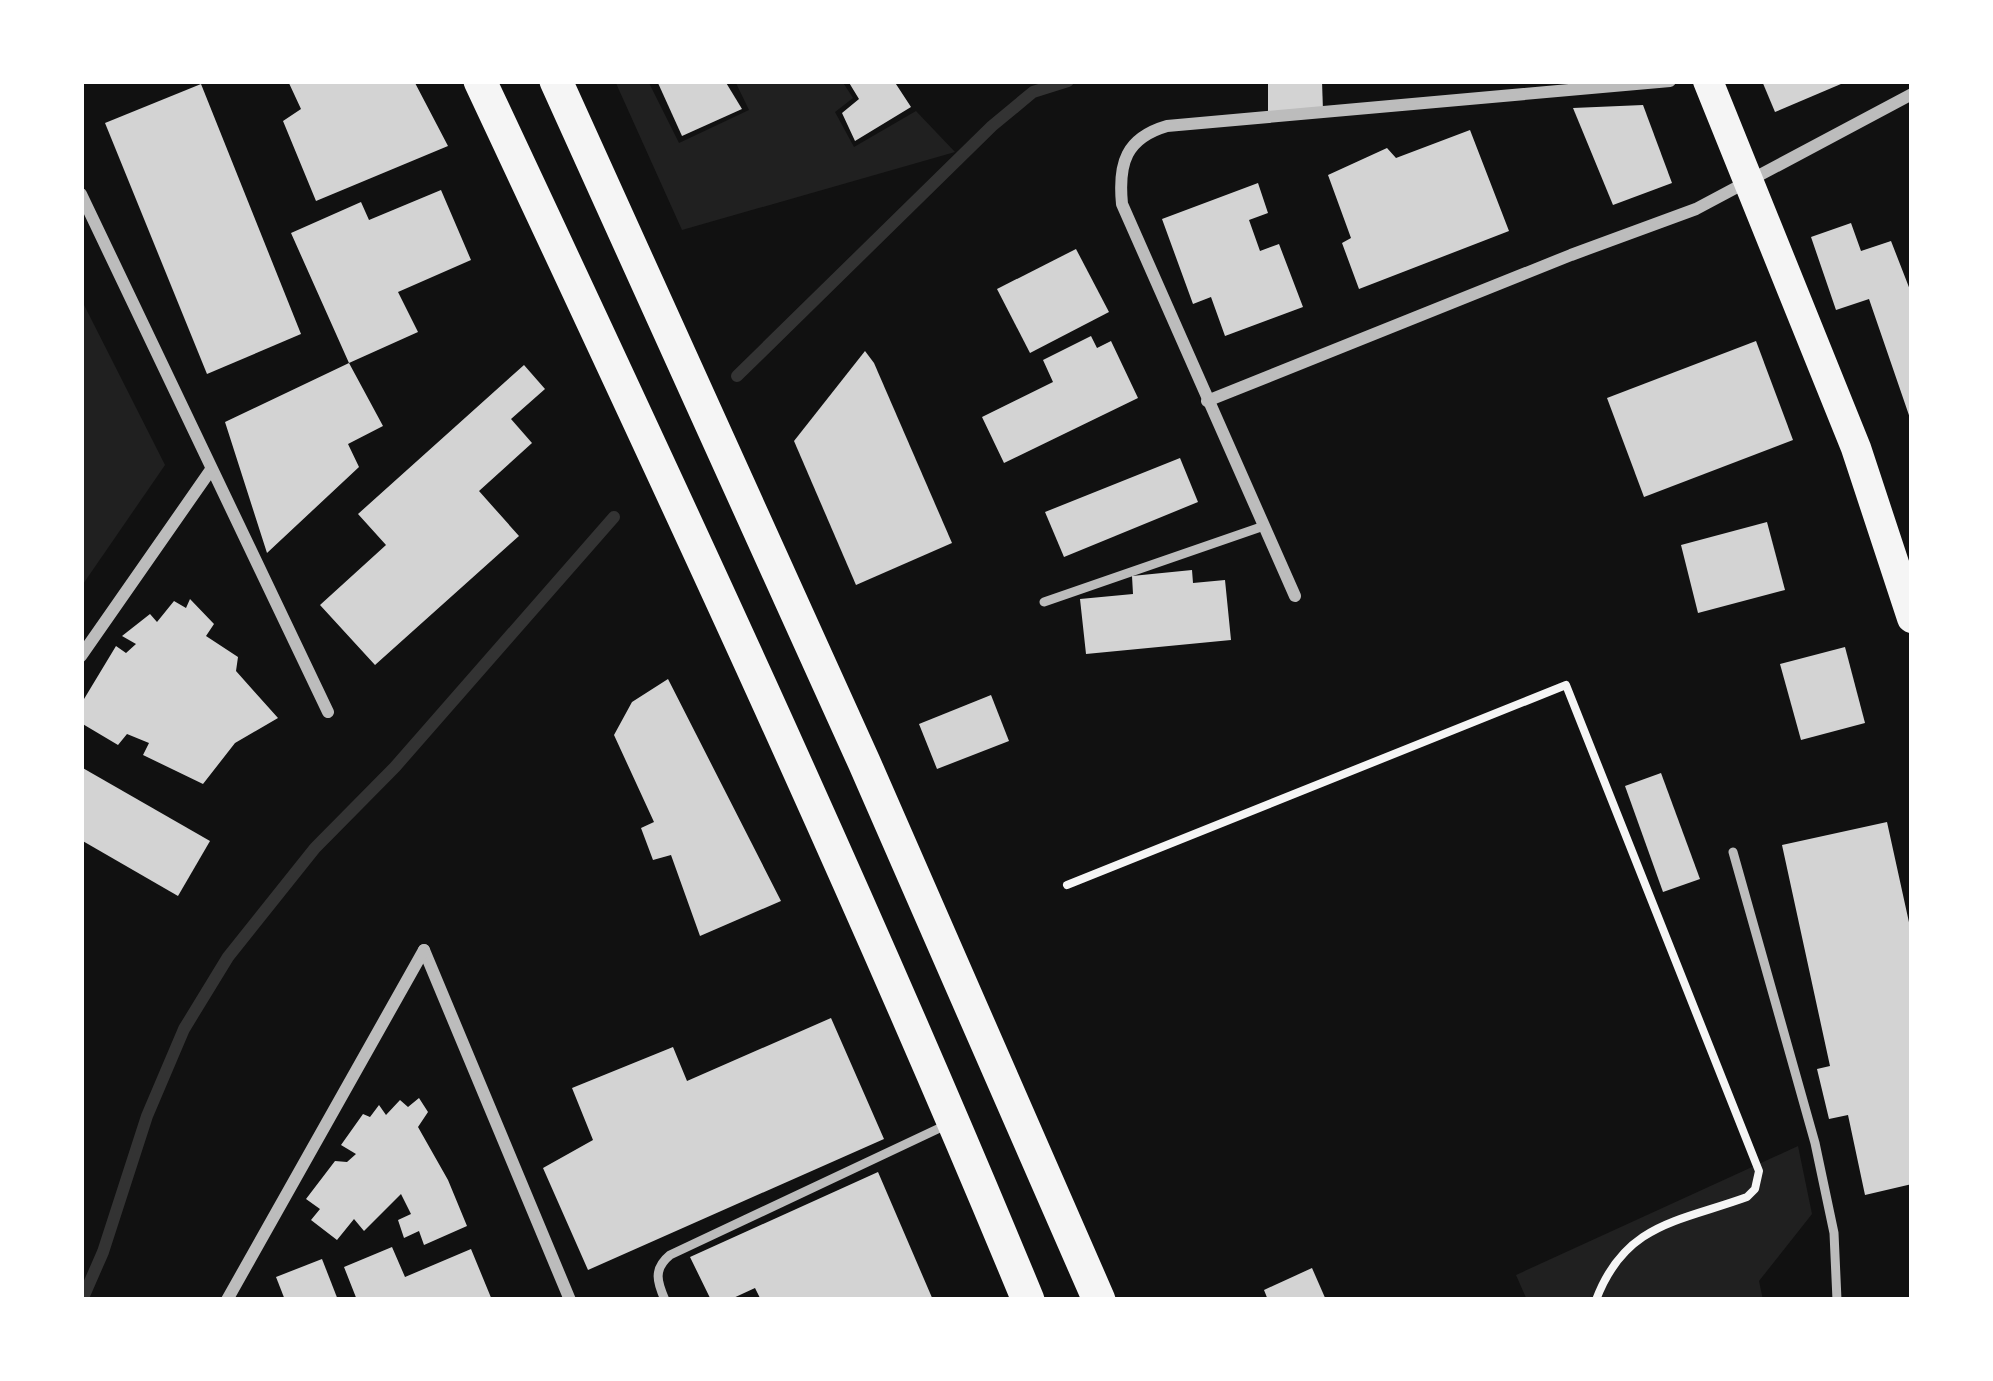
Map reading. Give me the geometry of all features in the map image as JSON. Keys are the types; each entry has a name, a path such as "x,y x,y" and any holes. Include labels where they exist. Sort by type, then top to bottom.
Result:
{"highway":[{"path":"480,81 644,430 954,1121 1028,1300"},
{"path":"556,81 874,784 1100,1300"}],"main road":[{"path":"1708,81 1856,448 1912,618"}],"street":[{"path":"1295,596 1123,203 1121,177 1139,137 1167,126 1670,81"},
{"path":"1207,401 1696,209 1912,94"},
{"path":"82,199 328,712"},
{"path":"81,656 210,471"},
{"path":"227,1300 424,950 570,1300"}],"lane":[{"path":"1044,602 1262,527"},
{"path":"1733,852 1815,1143 1834,1233 1837,1300"},
{"path":"665,1300 657,1277 670,1255 954,1121"}],"path":[{"path":"1066,885 1566,685 1759,1172 1755,1189 1747,1197 1637,1238 1616,1259 1596,1300"}],"shaded area":[{"path":"615,81 652,81 679,143 749,110 735,81 842,81 853,98 835,112 854,147 916,111 955,152 682,230"},
{"path":"81,299 165,465 81,587"},
{"path":"1798,1146 1812,1214 1759,1281 1763,1300 1527,1300 1516,1275"}],"building":[{"path":"288,81 414,81 448,146 316,201 283,121 301,109"},
{"path":"725,81 742,109 682,136 658,83"},
{"path":"848,81 894,81 911,107 855,141 842,113 859,99"},
{"path":"1268,81 1322,81 1323,111 1268,111"},
{"path":"1762,81 1848,81 1775,112"},
{"path":"201,84 301,334 207,374 105,123"},
{"path":"1643,105 1672,183 1613,205 1573,108"},
{"path":"1470,130 1509,231 1359,289 1342,243 1351,238 1328,175 1387,148 1396,158"},
{"path":"1258,183 1268,213 1249,220 1260,251 1279,244 1303,307 1225,336 1211,297 1193,304 1162,219"},
{"path":"441,190 471,260 398,292 418,332 349,363 291,233 361,202 369,220"},
{"path":"1851,223 1861,251 1891,241 1912,295 1912,424 1869,299 1836,310 1811,237"},
{"path":"1076,249 1109,312 1030,353 997,289"},
{"path":"1091,336 1097,348 1111,341 1138,398 1004,463 982,417 1053,382 1043,360"},
{"path":"1756,341 1793,440 1644,497 1607,398"},
{"path":"865,351 952,543 856,585 794,441"},
{"path":"349,363 383,426 348,444 359,467 267,553 225,422"},
{"path":"524,365 545,389 511,419 532,443 479,491 519,536 375,665 320,605 386,545 358,514"},
{"path":"1180,458 1198,502 1064,557 1045,512"},
{"path":"1767,522 1785,590 1698,613 1681,545"},
{"path":"1192,570 1193,583 1225,580 1231,640 1086,654 1080,599 1133,594 1132,576"},
{"path":"190,599 214,624 206,636 238,657 236,671 278,718 235,743 203,784 143,755 149,743 127,734 118,745 81,723 81,704 116,646 126,653 136,644 122,636 150,614 157,622 174,601 186,608"},
{"path":"1845,647 1865,723 1801,740 1780,664"},
{"path":"668,679 781,901 700,936 671,855 653,860 641,828 654,822 614,735 632,702"},
{"path":"991,695 1009,741 937,769 919,724"},
{"path":"81,767 210,841 178,896 81,840"},
{"path":"1661,773 1700,879 1663,892 1625,786"},
{"path":"1887,822 1912,936 1912,1184 1865,1195 1848,1115 1829,1119 1817,1069 1830,1066 1782,845"},
{"path":"831,1018 884,1139 588,1270 543,1168 593,1140 572,1088 673,1047 687,1081"},
{"path":"419,1098 428,1112 418,1127 467,1226 424,1245 419,1231 404,1238 398,1220 411,1214 401,1194 364,1231 354,1219 337,1240 311,1220 320,1209 306,1199 335,1161 347,1162 356,1154 341,1145 363,1114 370,1117 379,1105 386,1115 400,1100 408,1107"},
{"path":"878,1172 933,1300 761,1300 755,1288 729,1300 711,1300 690,1257"},
{"path":"392,1247 405,1277 471,1249 492,1300 357,1300 344,1267"},
{"path":"322,1259 338,1300 285,1300 276,1277"},
{"path":"1312,1268 1326,1300 1268,1300 1264,1290"}],"waterway":[{"path":"737,376 992,126 1033,92 1068,81"},
{"path":"82,1300 103,1252 147,1116 184,1029 228,957 315,848 395,767 614,517"}]}
